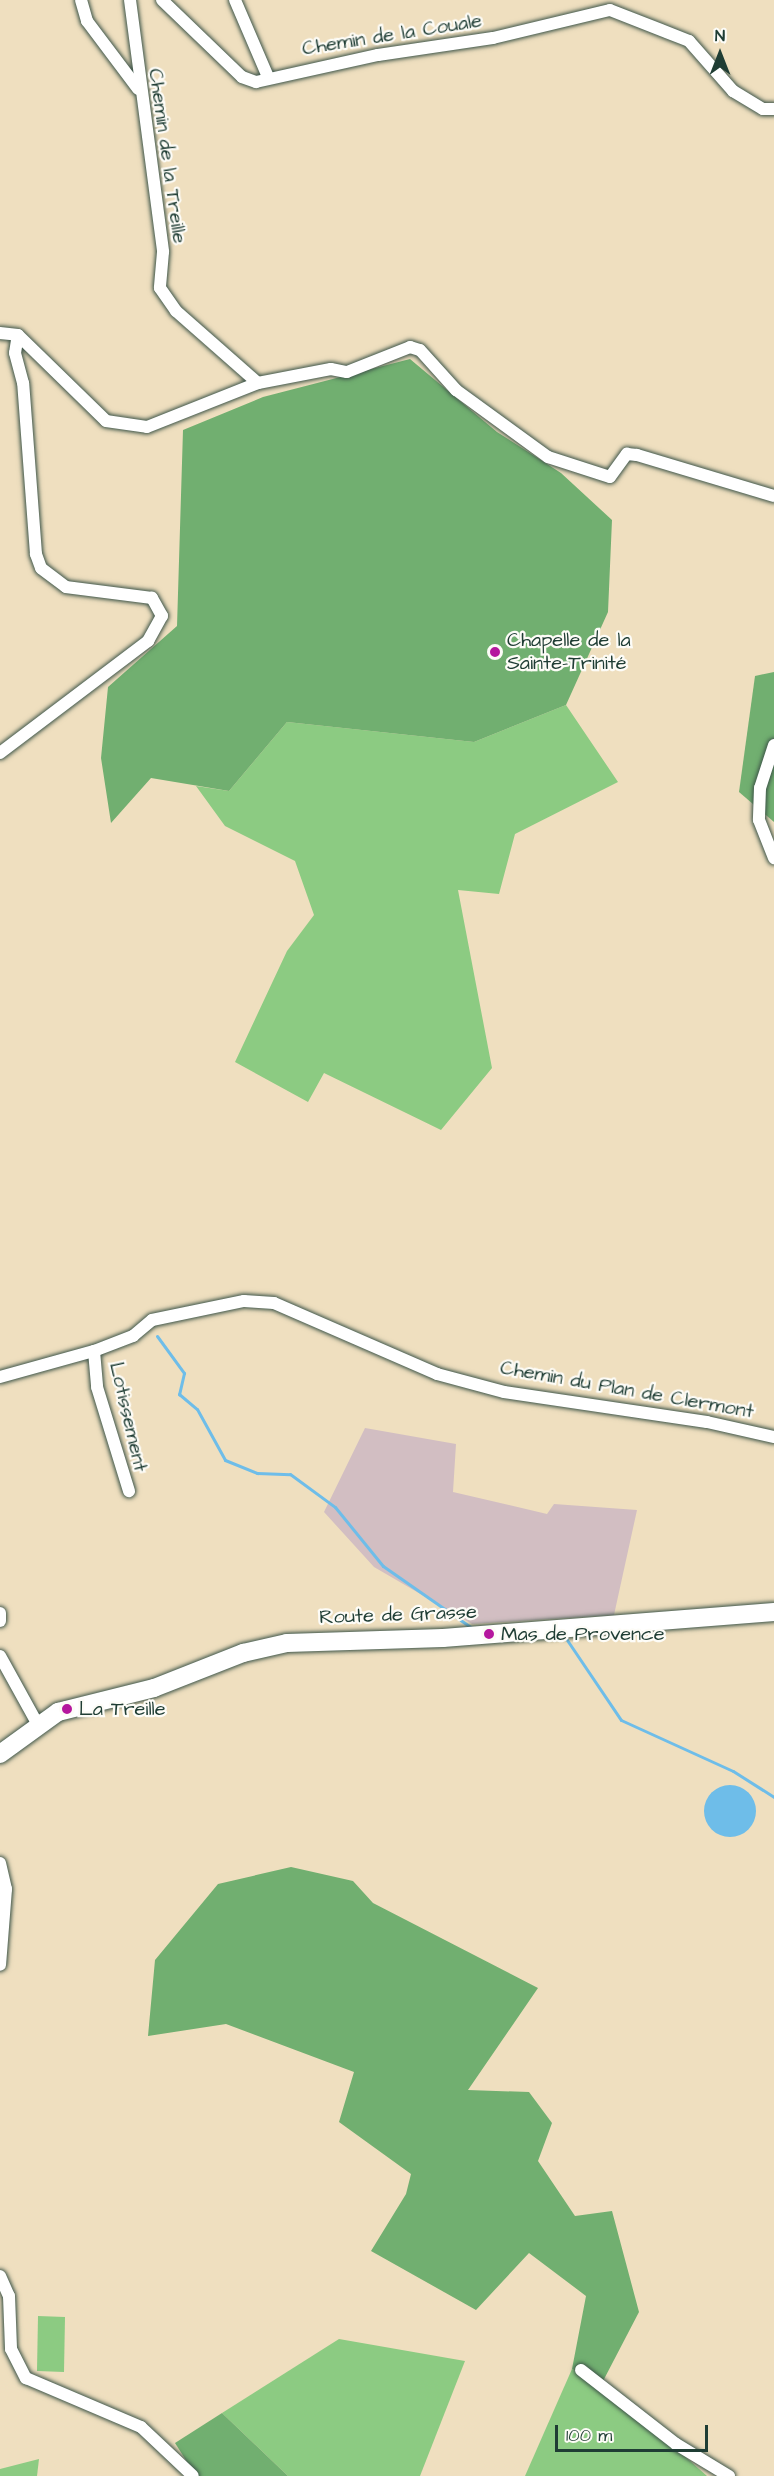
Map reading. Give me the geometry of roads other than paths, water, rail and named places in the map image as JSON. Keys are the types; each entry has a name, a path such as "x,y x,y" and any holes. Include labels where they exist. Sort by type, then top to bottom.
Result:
{"street":[{"path":"81,0 87,21 138,90"},
{"name":"Chemin de la Treille","path":"130,0 138,90 163,252 160,288 176,311 258,383"},
{"path":"162,0 242,77 256,82 268,77 235,0"},
{"name":"Chemin de la Couale","path":"268,77 493,38 610,10 689,41 733,91 763,109 774,109"},
{"path":"0,333 18,335 106,422 147,427 169,422 258,383 332,369 347,372 410,347 420,350 456,390 548,457 610,477 627,454 774,496"},
{"path":"0,753 148,641 162,616 152,598 66,587 41,568 36,554 23,383 15,353 18,335"},
{"path":"774,745 760,788 759,820 774,858"},
{"name":"Chemin du Plan de Clermont","path":"0,1377 94,1351 133,1336 152,1320 244,1301 274,1303 427,1370 504,1392 707,1422 774,1437"},
{"name":"Lotissement","path":"94,1351 97,1387 129,1491"},
{"path":"0,1612 0,1621"},
{"name":"Route de Grasse","path":"37,1723 287,1643 453,1637 774,1612"},
{"path":"0,1656 37,1723 2,1754"},
{"path":"0,1863 6,1889 0,1965"},
{"path":"0,2276 9,2296 11,2349 26,2378 141,2427 193,2476"},
{"path":"581,2370 676,2444 729,2476"}],"water":[{"path":"730,1785 740,1787 748,1793 754,1801 756,1811 754,1821 748,1829 740,1835 730,1837 720,1835 712,1829 706,1821 704,1811 706,1801 712,1793 720,1787"}],"waterway":[{"path":"157,1336 184,1373 179,1394 197,1409 225,1460 257,1473 290,1474 335,1507 383,1566 472,1628"},
{"path":"565,1637 621,1720 733,1771 774,1797"}],"place":[{"name":"Chapelle de la Sainte-Trinité","path":"495,652"},
{"name":"Mas de Provence","path":"489,1634"},
{"name":"La Treille","path":"67,1709"}]}
